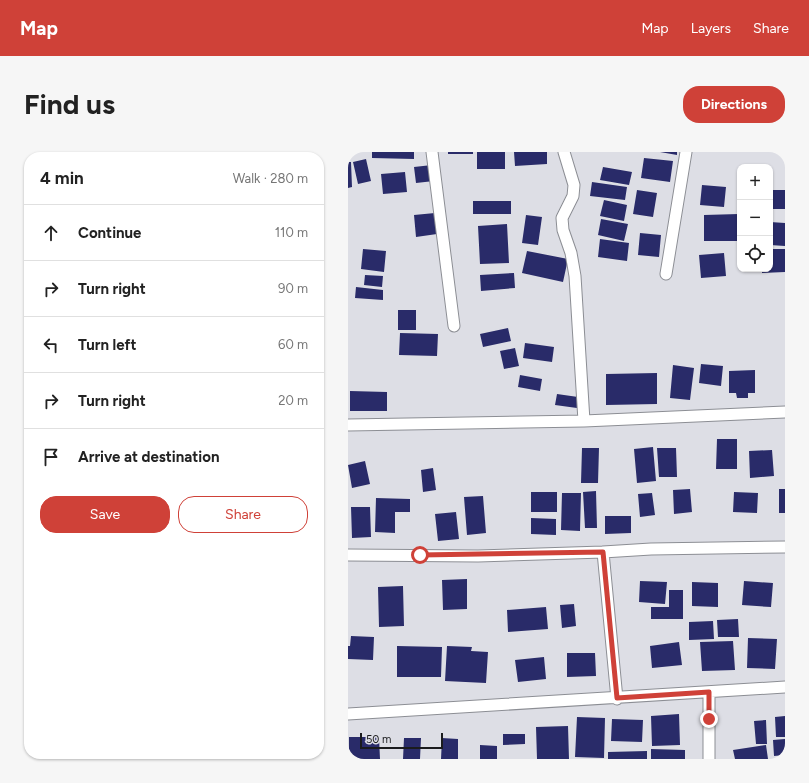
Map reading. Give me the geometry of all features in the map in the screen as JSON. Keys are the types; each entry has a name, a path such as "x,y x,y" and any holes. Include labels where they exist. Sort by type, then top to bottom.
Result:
{"street":[{"path":"432,152 454,326"},
{"path":"564,152 574,185 573,196 562,218 563,230 571,253 575,276 584,422"},
{"path":"666,274 686,152"},
{"path":"348,425 584,422 785,412"},
{"path":"348,555 478,556 603,552 651,548 785,547"},
{"path":"603,552 617,698"},
{"path":"348,714 785,687"},
{"path":"709,692 709,759"}],"building":[{"path":"372,152 414,152 414,159 372,158"},
{"path":"448,152 473,152 473,154 448,154"},
{"path":"477,152 505,152 505,169 477,169"},
{"path":"514,152 547,152 547,164 515,166"},
{"path":"660,152 677,152 677,155"},
{"path":"644,158 673,161 670,182 641,178"},
{"path":"366,159 371,181 358,184 353,162"},
{"path":"348,162 351,162 352,187 348,188"},
{"path":"432,165 434,181 416,183 414,167"},
{"path":"603,167 632,172 629,185 600,180"},
{"path":"405,172 407,192 383,194 381,174"},
{"path":"592,182 627,187 625,200 590,196"},
{"path":"702,185 726,187 724,207 700,205"},
{"path":"637,190 657,193 653,217 633,214"},
{"path":"773,190 785,190 785,209 773,209"},
{"path":"604,200 627,205 624,221 600,216"},
{"path":"473,201 511,201 511,214 473,214"},
{"path":"435,213 437,234 416,237 414,215"},
{"path":"737,214 737,241 704,241 704,215"},
{"path":"526,215 542,217 538,245 522,243"},
{"path":"601,219 628,224 624,241 598,235"},
{"path":"773,222 785,223 785,246 773,245"},
{"path":"507,224 509,263 480,264 478,226"},
{"path":"640,233 661,235 659,257 638,255"},
{"path":"600,239 629,243 627,261 598,257"},
{"path":"363,249 386,251 384,272 361,269"},
{"path":"773,249 785,249 785,272 762,273 773,272"},
{"path":"527,251 568,259 563,282 522,273"},
{"path":"724,253 726,276 701,278 699,255"},
{"path":"514,273 515,288 481,291 480,275"},
{"path":"365,275 383,276 382,287 364,285"},
{"path":"356,287 383,290 383,300 355,298"},
{"path":"398,310 416,310 416,330 398,330"},
{"path":"508,328 511,341 483,347 480,334"},
{"path":"400,333 438,334 437,356 399,355"},
{"path":"525,343 554,347 552,362 523,358"},
{"path":"515,348 519,366 504,369 500,351"},
{"path":"701,364 723,366 721,386 699,383"},
{"path":"673,365 694,368 690,400 670,398"},
{"path":"755,370 755,393 748,393 748,398 737,398 736,393 729,393 729,371"},
{"path":"657,373 657,404 606,405 606,374"},
{"path":"520,375 542,379 540,391 518,387"},
{"path":"350,391 387,392 387,411 350,411"},
{"path":"557,394 578,397 577,408 555,405"},
{"path":"717,439 737,439 737,469 716,469"},
{"path":"653,447 656,481 637,483 634,449"},
{"path":"582,448 599,448 598,483 581,483"},
{"path":"657,448 676,448 677,477 659,477"},
{"path":"772,450 774,476 750,478 749,451"},
{"path":"365,461 370,484 352,488 348,465"},
{"path":"433,468 436,490 423,492 421,470"},
{"path":"690,489 692,512 674,514 673,490"},
{"path":"779,489 785,489 785,513 779,513"},
{"path":"596,491 597,528 585,528 583,492"},
{"path":"531,492 557,492 557,512 531,512"},
{"path":"734,492 758,493 757,513 733,512"},
{"path":"562,493 581,493 580,531 561,530"},
{"path":"652,493 655,515 640,517 638,494"},
{"path":"483,496 486,533 467,535 464,497"},
{"path":"376,498 410,499 410,512 395,512 395,533 375,532"},
{"path":"351,507 370,507 371,537 352,538"},
{"path":"456,512 459,539 438,541 435,514"},
{"path":"605,516 631,516 631,533 605,534"},
{"path":"531,518 556,519 556,535 531,534"},
{"path":"467,579 467,609 443,610 442,580"},
{"path":"640,581 667,582 665,604 639,602"},
{"path":"744,581 773,583 771,607 742,605"},
{"path":"692,582 718,583 718,607 692,606"},
{"path":"403,586 404,626 379,627 378,587"},
{"path":"669,590 683,590 683,619 651,619 651,607 669,607"},
{"path":"574,604 576,626 562,628 560,605"},
{"path":"546,607 548,629 508,632 507,610"},
{"path":"738,619 739,637 718,637 717,620"},
{"path":"713,621 714,639 689,640 689,622"},
{"path":"351,636 374,637 373,660 348,659 348,646 350,646"},
{"path":"748,638 777,639 775,669 747,668"},
{"path":"733,641 735,670 702,671 700,642"},
{"path":"679,642 682,665 652,668 650,646"},
{"path":"397,646 442,647 441,677 397,677"},
{"path":"447,646 472,647 471,651 488,652 486,683 445,681"},
{"path":"567,653 595,653 596,676 567,677"},
{"path":"544,657 546,679 518,682 515,660"},
{"path":"679,714 680,745 652,746 651,716"},
{"path":"785,716 785,737 776,737 775,717"},
{"path":"577,717 605,718 604,758 575,757"},
{"path":"612,719 643,720 642,742 611,741"},
{"path":"766,720 767,744 756,744 754,721"},
{"path":"568,726 569,759 537,759 536,727"},
{"path":"503,734 525,734 525,744 503,745"},
{"path":"349,737 379,737 380,759 349,759"},
{"path":"404,738 421,738 420,759 403,759"},
{"path":"442,738 458,739 458,759 441,759"},
{"path":"785,739 785,755 774,756 773,740"},
{"path":"480,745 497,746 497,759 480,759"},
{"path":"766,745 768,759 735,759 733,750"},
{"path":"651,749 685,750 685,759 651,759"},
{"path":"647,751 647,759 608,759 608,752"}],"route":[{"path":"420,555 478,556 603,552 617,698 709,692 709,719"}]}
